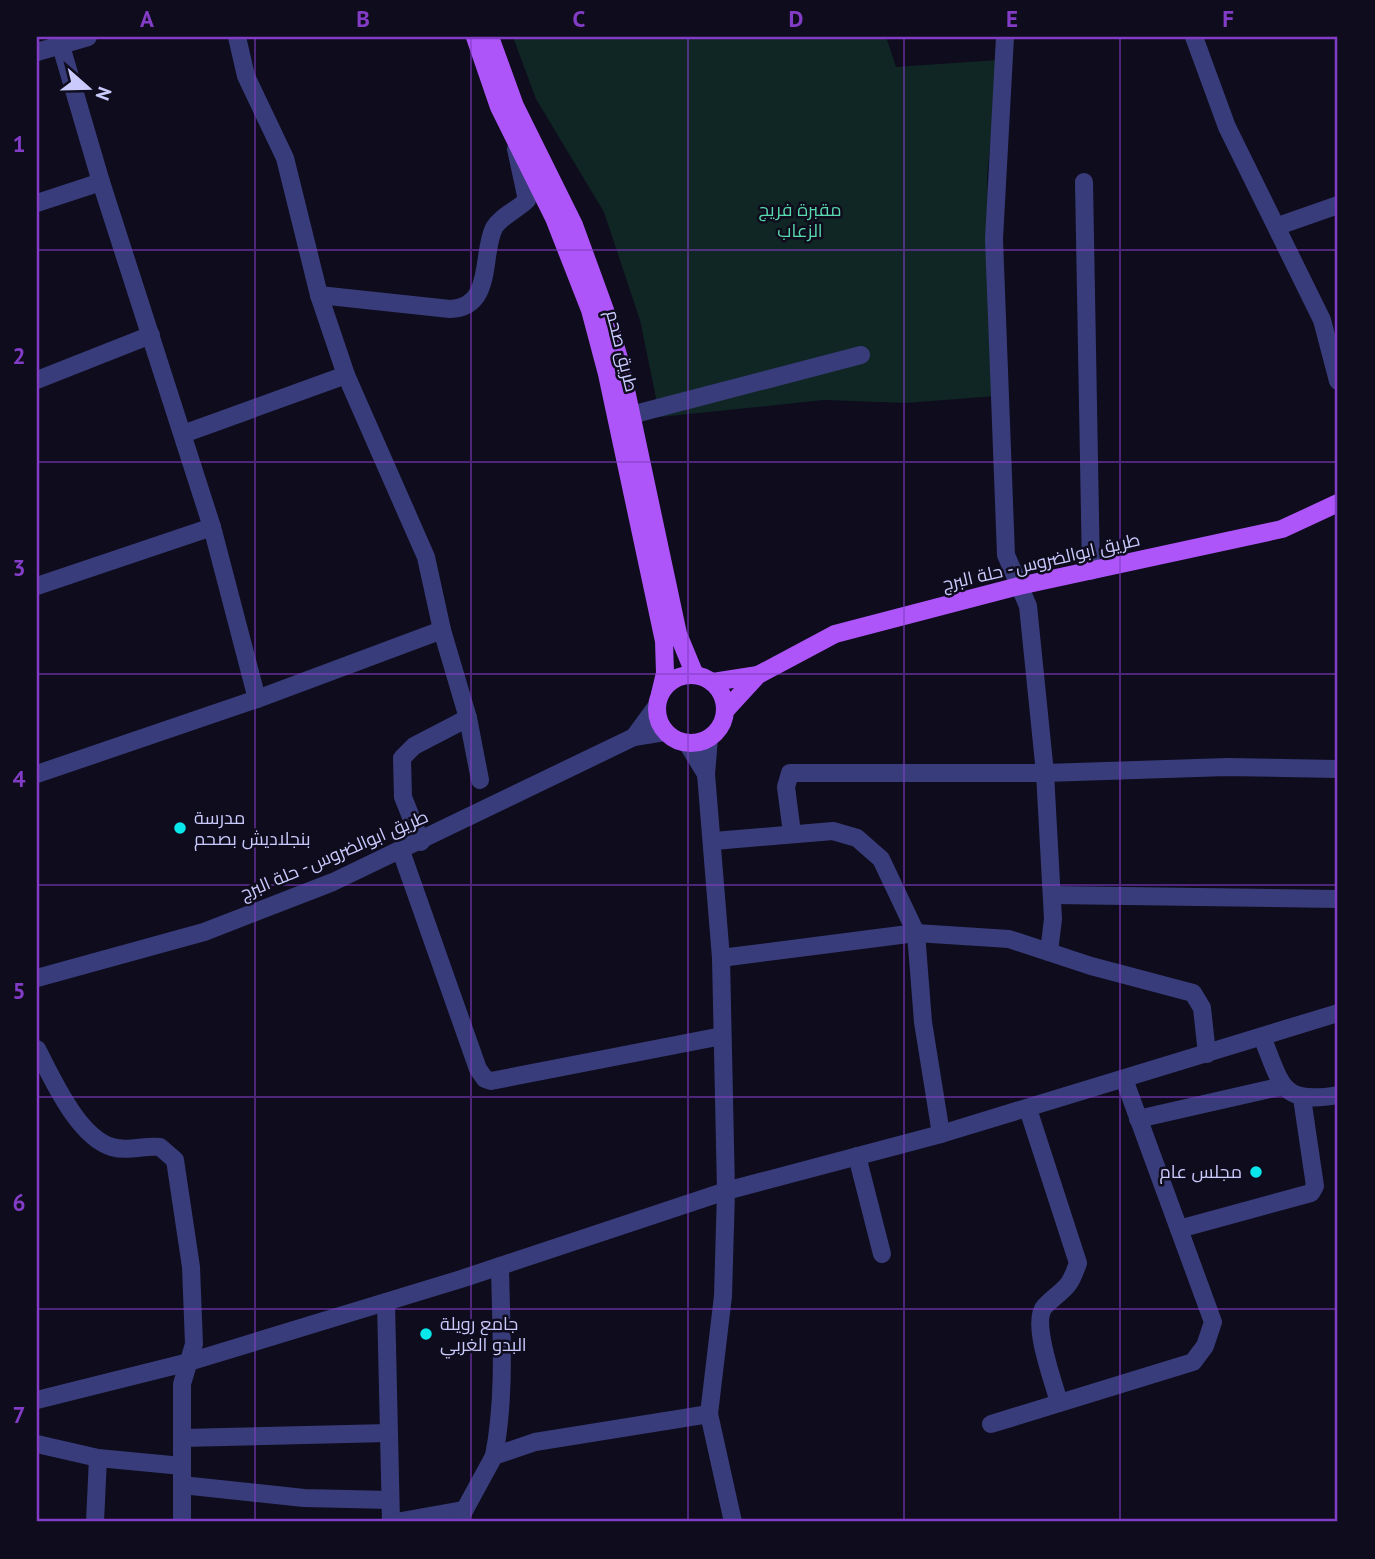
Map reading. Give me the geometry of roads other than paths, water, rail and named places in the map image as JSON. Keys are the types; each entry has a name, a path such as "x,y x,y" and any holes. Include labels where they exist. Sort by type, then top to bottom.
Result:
{"main road":[{"name":"طريق صحم","path":"475,37 514,139 567,249 603,354 664,641 665,673 658,700"},
{"name":"طريق صحم","path":"490,37 515,106 562,198 596,281 620,362 678,634 695,675"},
{"name":"طريق ابوالضروس - حلة البرج","path":"713,682 758,675 835,634 1019,586 1282,528 1338,503"},
{"path":"695,675 713,682 724,700 725,711 723,722 709,738 687,743 665,732 658,720 658,700 675,679 695,675"},
{"name":"طريق ابوالضروس - حلة البرج","path":"725,711 758,675"}],"street":[{"path":"37,52 88,37"},
{"path":"237,37 246,76 285,158 319,295 346,375 426,557 442,630 468,718 480,780"},
{"path":"1005,37 995,239 1006,555 1028,606 1045,773 1052,895 1049,952"},
{"path":"1194,37 1227,127 1322,320 1338,381"},
{"path":"61,46 212,527 257,699"},
{"path":"319,295 450,309 469,302 482,282 492,231 500,219 514,213 527,200 514,139"},
{"path":"37,203 102,182"},
{"path":"1084,182 1091,570"},
{"path":"1278,226 1338,205"},
{"path":"37,380 151,335"},
{"path":"631,415 861,355"},
{"path":"183,434 346,375"},
{"path":"37,586 212,527"},
{"path":"37,774 257,699 442,630"},
{"name":"طريق ابوالضروس - حلة البرج","path":"634,737 658,700"},
{"path":"421,842 403,797 402,758 414,746 468,718"},
{"name":"طريق ابوالضروس - حلة البرج","path":"37,978 204,932 333,882 421,842 634,737 665,732"},
{"path":"709,738 706,774 714,841 721,958 726,1191 723,1296 709,1414 733,1522"},
{"path":"687,743 706,774"},
{"path":"792,833 786,787 790,773 1045,773 1227,767 1338,769"},
{"path":"714,841 833,831 857,838 881,859 916,933 923,1022 941,1134"},
{"path":"401,851 478,1069 485,1079 491,1081 722,1036"},
{"path":"1052,895 1338,899"},
{"path":"721,958 916,933 1009,939 1193,993 1202,1008 1207,1054"},
{"path":"37,1400 189,1362 500,1266 726,1191 941,1134 1338,1013"},
{"path":"1262,1037 1283,1086 1302,1098 1338,1095"},
{"path":"37,1049 65,1102 98,1141 124,1150 160,1147 175,1160 191,1267 194,1344 182,1384 182,1522"},
{"path":"991,1424 1193,1362 1205,1346 1213,1322 1124,1079"},
{"path":"1138,1119 1283,1086"},
{"path":"1179,1229 1311,1193 1315,1186 1302,1098"},
{"path":"1028,1108 1078,1263 1070,1286 1043,1308 1039,1325 1059,1403"},
{"path":"857,1156 882,1254"},
{"path":"386,1302 390,1500 394,1522 461,1516 494,1456 499,1431 500,1266"},
{"path":"494,1456 535,1442 709,1414"},
{"path":"182,1438 388,1433"},
{"path":"37,1444 98,1458 182,1466"},
{"path":"95,1522 98,1458"},
{"path":"182,1485 304,1498 390,1500"}],"place":[{"name":"مدرسة بنجلاديش بصحم","path":"180,828"},
{"name":"مجلس عام","path":"1256,1172"},
{"name":"جامع رويلة البدو الغربي","path":"426,1334"}],"park label":[{"name":"مقبرة فريج الزعاب","path":"800,220"}]}
